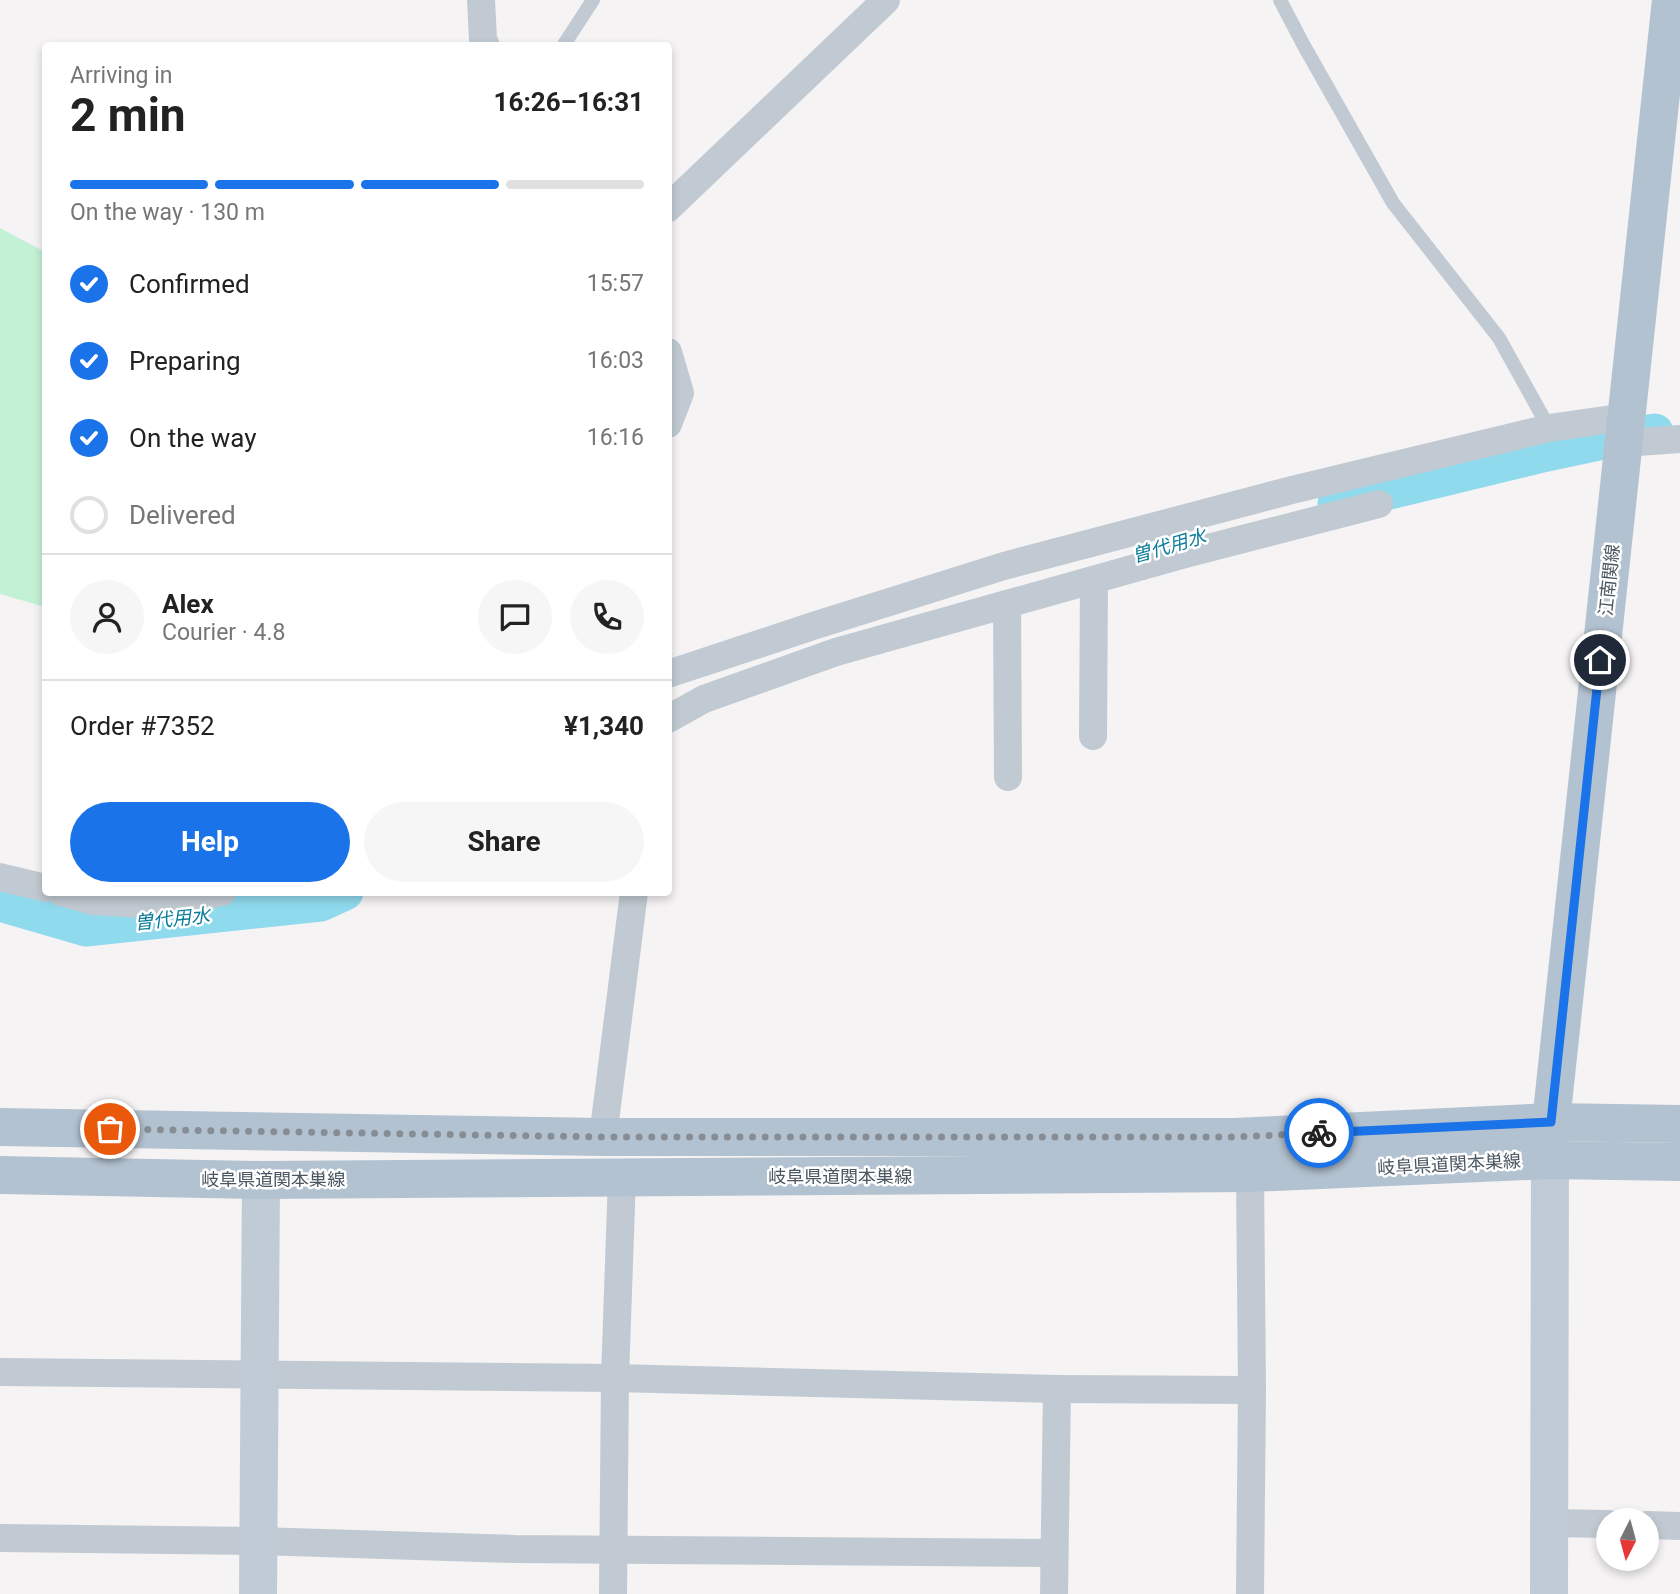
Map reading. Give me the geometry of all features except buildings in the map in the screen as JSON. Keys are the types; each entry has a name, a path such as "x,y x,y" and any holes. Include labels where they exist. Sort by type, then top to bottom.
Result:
{"main road":[{"name":"江南関線","path":"1550,1160 1551,1122 1625,430 1673,18"},
{"path":"0,1127 603,1137 1235,1137 1551,1122 1680,1124"},
{"name":"岐阜県道関本巣線","path":"0,1175 261,1180 1250,1174 1550,1160 1680,1162"}],"street":[{"path":"481,0 484,42"},
{"path":"672,204 886,0"},
{"path":"672,366 680,393 672,414"},
{"path":"672,673 1004,566 1292,490 1549,428 1625,430 1680,439"},
{"path":"672,717 704,699 836,652 1185,554 1379,504"},
{"path":"1093,736 1094,580"},
{"path":"1007,604 1008,777"},
{"path":"0,877 42,887"},
{"path":"75,896 93,901 158,905 202,896"},
{"path":"603,1137 633,896"},
{"path":"1549,1594 1550,1160"},
{"path":"1250,1174 1250,1594"},
{"path":"613,1594 615,1378 622,1177"},
{"path":"258,1594 261,1180"},
{"path":"0,1372 615,1378 1057,1389 1252,1390"},
{"path":"1054,1594 1057,1389"},
{"path":"1549,1523 1596,1524"},
{"path":"1659,1525 1680,1526"},
{"path":"0,1538 258,1541 514,1549 1054,1553"}],"lane":[{"path":"566,42 593,0"},
{"path":"1280,0 1393,203 1499,338 1549,428"}],"green space":[{"path":"0,228 42,250 42,606 0,594"}],"waterway":[{"name":"曽代用水","path":"1336,504 1538,455 1655,432"},
{"name":"曽代用水","path":"0,903 86,928 321,903 336,896"}],"way so far":[{"path":"110,1129 603,1137 1235,1137 1319,1133"}],"route":[{"path":"1319,1133 1551,1122 1600,660"}]}
